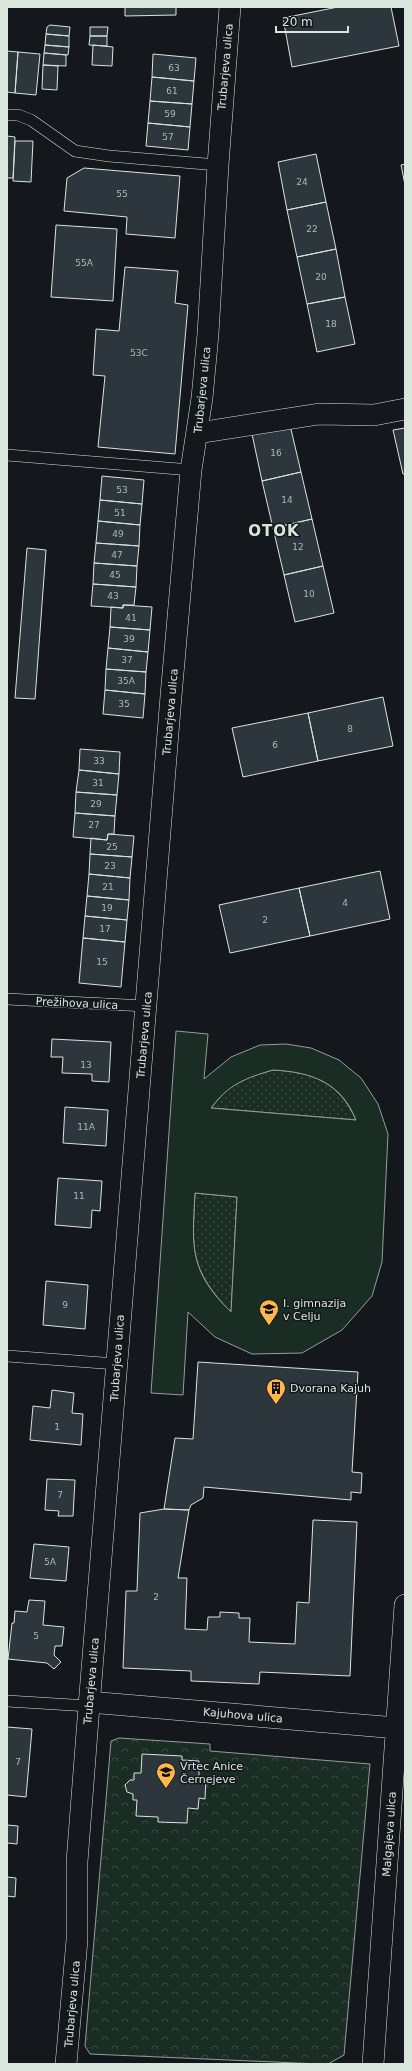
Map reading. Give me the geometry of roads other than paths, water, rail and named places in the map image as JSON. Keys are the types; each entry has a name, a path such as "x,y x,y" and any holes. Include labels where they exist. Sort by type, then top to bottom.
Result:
{"street":[{"name":"Trubarjeva ulica","path":"66,2064 77,1940 77,1862 89,1704 191,470 198,433 208,334 218,165 230,7"},
{"path":"198,433 320,414 374,415 405,409"},
{"name":"Malgajeva ulica","path":"373,2064 405,1605"},
{"name":"Kajuhova ulica","path":"89,1704 396,1728"}],"lane":[{"path":"7,115 18,116 31,120 75,150 109,156 218,165"},
{"path":"7,455 191,470"},
{"name":"Prežihova ulica","path":"7,999 146,1006"},
{"path":"7,1356 117,1364"},
{"name":"Kajuhova ulica","path":"7,1701 89,1704"}],"place":[{"name":"I. gimnazija v Celju","path":"269,1326"},
{"name":"Dvorana Kajuh","path":"276,1405"},
{"name":"Vrtec Anice Černejeve","path":"166,1789"}],"district":[{"name":"OTOK","path":"274,531"}]}
